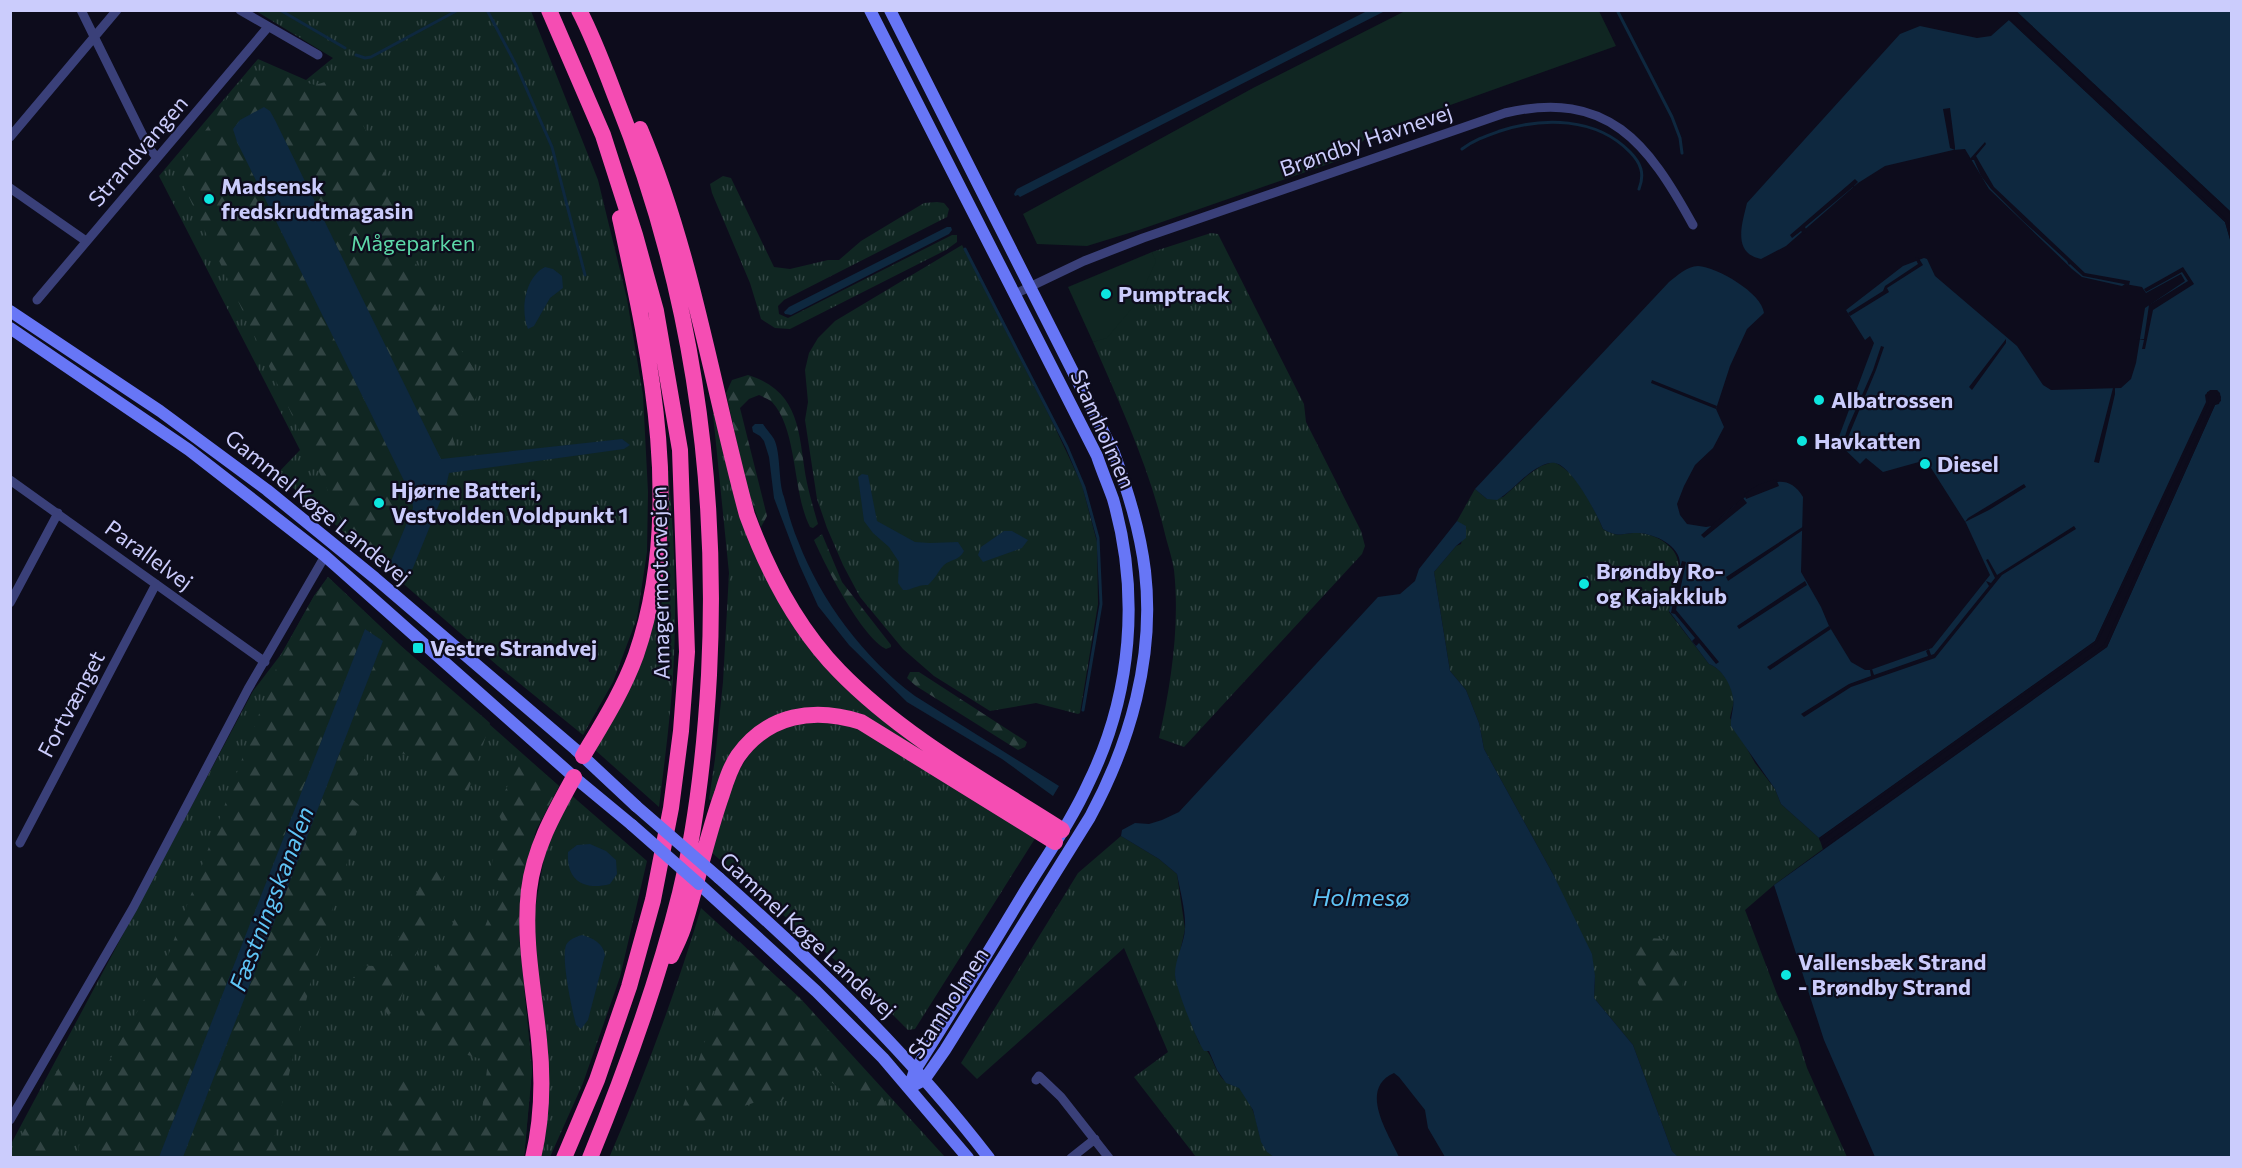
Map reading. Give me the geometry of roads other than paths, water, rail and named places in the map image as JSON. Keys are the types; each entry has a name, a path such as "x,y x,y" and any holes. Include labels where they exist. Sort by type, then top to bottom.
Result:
{"highway":[{"name":"Amagermotorvejen","path":"549,10 584,90 618,181 656,311 680,450 687,652 681,731 671,808 653,900 622,1008 597,1080 564,1158"},
{"name":"Amagermotorvejen","path":"579,10 588,26 650,188 684,320 704,446 711,530 712,622 706,725 696,807 680,891 648,1009 590,1158"},
{"path":"588,26 610,64 658,172 682,247 747,515 760,549 789,605 814,642 838,670 891,718 1059,836"},
{"path":"583,756 623,686 635,657 654,583 660,524 659,444 641,316 617,205 584,90"},
{"path":"648,1009 685,925 714,814 728,775 737,757 750,742 783,720 822,713 861,722 1059,836"},
{"path":"533,1158 541,1089 540,1043 527,940 528,891 535,858 548,822 574,777"}],"main road":[{"name":"Stamholmen","path":"870,10 1097,456 1113,498 1127,573 1128,644 1120,696 1101,757 1089,784 1059,836 915,1070 909,1088"},
{"name":"Stamholmen","path":"890,10 1114,453 1130,497 1145,573 1145,644 1136,702 1105,790 945,1050 924,1080 909,1088"},
{"name":"Gammel Køge Landevej","path":"10,310 160,411 267,490 362,567 583,756 831,981 924,1080 989,1158"},
{"name":"Gammel Køge Landevej","path":"10,328 189,450 325,556 574,777 720,902 816,991 883,1058 968,1158"},
{"path":"574,777 583,756"},
{"path":"1059,836 1073,845"}],"street":[{"path":"81,10 148,148 157,159"},
{"path":"10,137 117,10"},
{"path":"240,10 318,55"},
{"name":"Strandvangen","path":"37,300 268,27"},
{"name":"Brøndby Havnevej","path":"1015,294 1084,261 1143,238 1528,107 1551,106 1574,109 1618,126 1652,158 1693,225"},
{"path":"10,188 86,241"},
{"name":"Parallelvej","path":"10,480 264,662"},
{"path":"10,603 58,513"},
{"path":"10,1120 133,908 248,689 325,556"},
{"name":"Fortvænget","path":"20,843 156,584"},
{"path":"1036,1080 1039,1076 1061,1096 1108,1158"},
{"path":"1071,1158 1095,1139"}],"water":[{"path":"1369,10 1385,11 1020,197 1015,196 1017,189"},
{"path":"2016,11 2231,11 2231,212"},
{"path":"2009,20 2225,222 2231,243 2231,1157 1875,1157 1824,1040 1774,885 2107,647 2215,405 2219,404 2221,397 2217,390 2207,392 2207,402 2095,641 1819,838 1781,804 1775,789 1731,726 1733,701 1728,682 1718,669 1709,664 1669,611 1680,565 1679,558 1672,547 1666,542 1645,534 1617,534 1603,529 1590,502 1576,481 1562,466 1555,463 1535,469 1497,500 1487,499 1475,489 1669,282 1690,268 1706,267 1737,282 1756,297 1764,313 1747,329 1730,366 1716,409 1724,427 1713,448 1695,465 1684,486 1677,504 1680,515 1687,524 1712,526 1757,489 1770,483 1782,482 1793,486 1803,497 1801,572 1851,662 1865,670 1870,670 1932,648 1990,575 1966,523 1926,460 1883,472 1866,458 1860,464 1837,442 1874,343 1870,336 1865,340 1846,310 1903,266 1924,258 1927,259 1935,276 2017,346 2043,385 2051,390 2121,388 2131,379 2136,363 2145,308 2185,281 2181,274 2146,293 2142,287 2125,284 2122,286 2082,277 1989,189 1965,149 1885,166 1858,183 1786,246 1761,259 1746,251 1741,237 1742,228 1747,203 1900,34 1920,26 1977,38 1991,36"},
{"path":"264,107 270,111 275,120 441,459 622,439 630,445 624,449 449,473 446,487 413,568 407,574 396,572 391,561 413,508 412,497 237,142 233,129 240,120"},
{"path":"951,227 952,230 949,234 791,315 785,314 784,312 789,307"},
{"path":"545,267 553,269 562,276 563,288 550,298 534,326 528,329 524,313 526,295 533,278"},
{"path":"755,424 763,424 774,439 778,452 782,490 796,536 819,585 846,627 878,664 915,696 1059,786 1053,796 1002,759 907,702 849,645 818,606 799,564 774,498 769,457 764,441 753,432 752,427"},
{"path":"862,474 868,475 877,521 915,542 958,542 964,551 960,557 944,565 928,585 903,590 898,583 899,562 889,547 873,533 864,521 858,477"},
{"name":"Holmesø","path":"1457,521 1466,526 1466,538 1434,572 1450,671 1466,690 1479,723 1484,749 1554,876 1592,954 1595,976 1594,998 1633,1045 1672,1151 1678,1157 1445,1157 1428,1128 1425,1110 1394,1073 1383,1080 1378,1090 1377,1100 1383,1124 1399,1157 1274,1157 1267,1152 1261,1142 1253,1110 1239,1088 1226,1083 1217,1070 1209,1051 1204,1051 1182,1001 1175,974 1185,922 1177,874 1159,859 1121,836 1122,830 1135,823 1149,824 1179,812 1378,597 1400,594 1415,581 1419,569"},
{"path":"1004,531 1012,531 1028,540 1022,548 983,562 978,555 981,547"},
{"name":"Fæstningskanalen","path":"365,629 383,641 183,1157 159,1157"},
{"path":"590,844 606,851 616,860 617,874 610,884 592,886 585,884 578,881 570,870 568,852 577,845"},
{"path":"582,935 597,942 605,955 588,1020 581,1029 576,1025 572,1008 565,952 569,941"}],"waterway":[{"path":"280,10 345,48"},
{"path":"356,55 371,57 458,10"},
{"path":"487,10 516,65 552,147 585,275"},
{"path":"1617,10 1672,117 1680,138 1682,153"},
{"path":"1462,149 1485,137 1517,126 1551,122 1585,126 1616,140 1634,156 1642,174 1639,189"},
{"path":"965,249 1067,447 1084,487 1098,538 1101,604 1083,710"}],"place":[{"name":"Madsensk fredskrudtmagasin","path":"209,199"},
{"name":"Pumptrack","path":"1106,294"},
{"name":"Albatrossen","path":"1819,400"},
{"name":"Havkatten","path":"1802,441"},
{"name":"Diesel","path":"1925,464"},
{"name":"Hjørne Batteri, Vestvolden Voldpunkt 1","path":"379,503"},
{"name":"Brøndby Ro- og Kajakklub","path":"1584,584"},
{"name":"Vestre Strandvej","path":"418,648"},
{"name":"Vallensbæk Strand - Brøndby Strand","path":"1786,975"}],"park label":[{"name":"Mågeparken","path":"413,243"}]}
